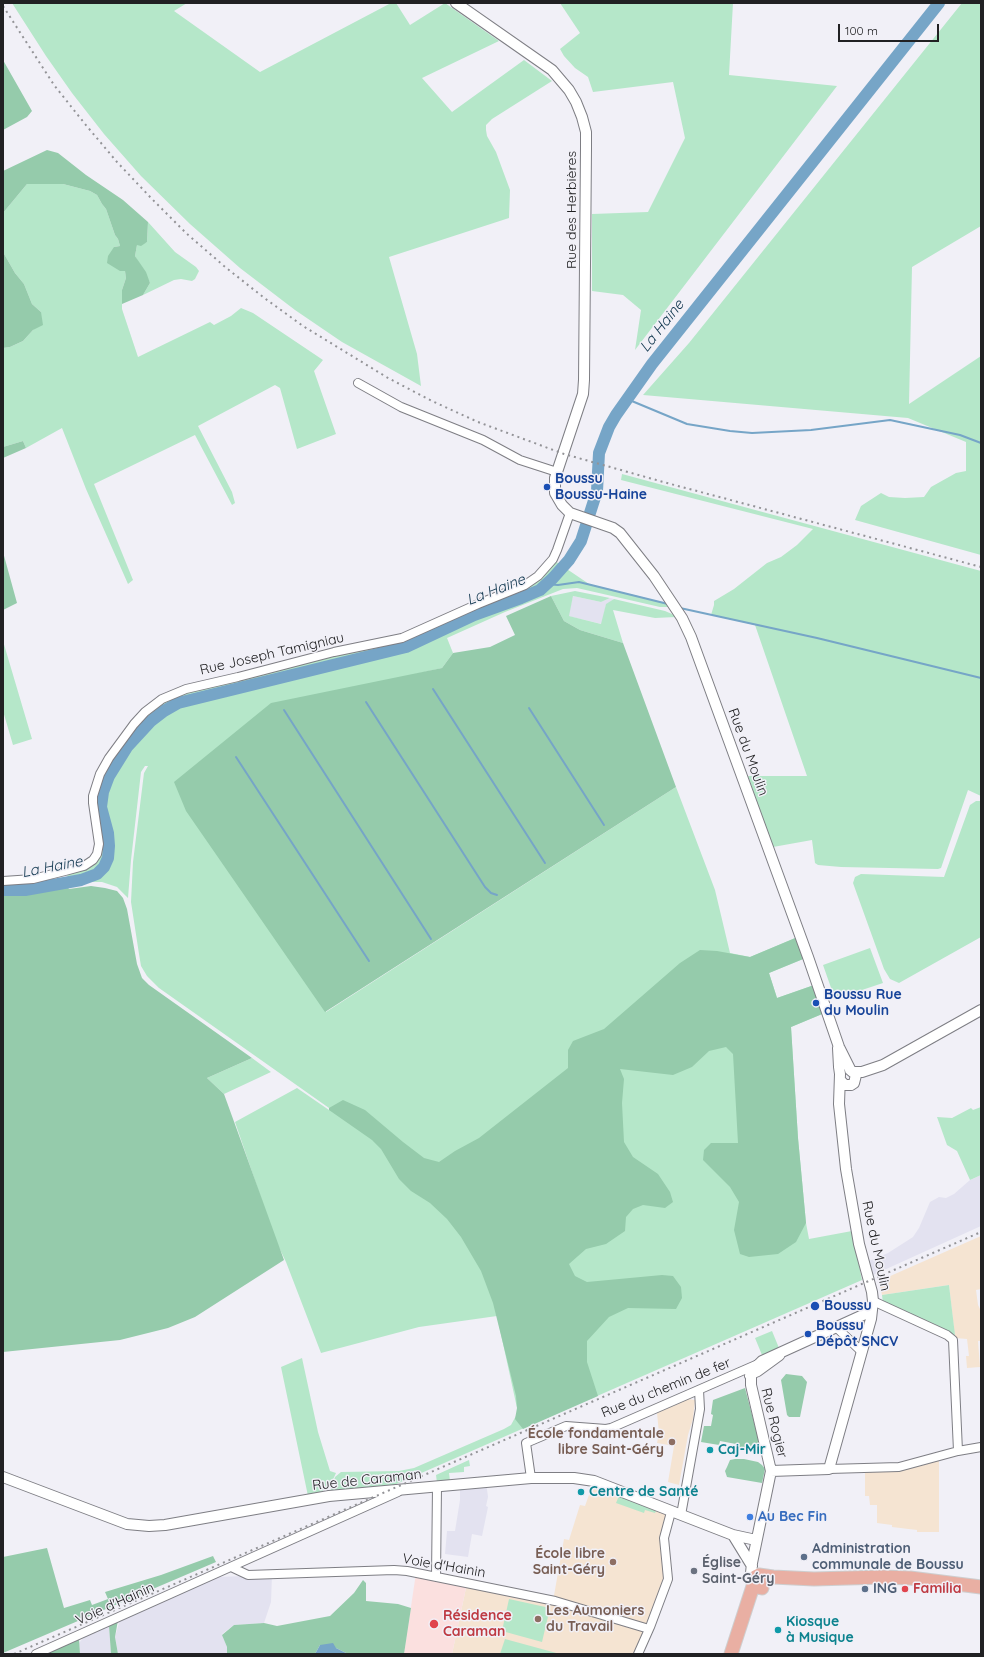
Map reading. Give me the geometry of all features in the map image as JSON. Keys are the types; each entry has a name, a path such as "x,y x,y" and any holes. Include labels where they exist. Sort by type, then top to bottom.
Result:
{"main road":[{"path":"731,1654 748,1598 758,1577 779,1582 805,1578 883,1576 981,1587"}],"street":[{"name":"Rue des Herbières","path":"456,3 552,70 562,80 576,102 586,132 583,394 557,472"},
{"path":"358,383 401,407 483,440 520,460 557,472 554,484 555,493 562,505 574,515"},
{"name":"Rue du Moulin","path":"574,515 613,528 620,533 669,596 691,637 808,957 838,1047 839,1067 848,1077 842,1120 846,1169 859,1244 873,1301 862,1352 829,1469"},
{"name":"Rue Joseph Tamigniau","path":"3,882 33,878 65,871 84,866 93,860 97,854 99,844 92,803 100,774 112,752 134,724 145,712 162,699 186,689 238,678 328,654 402,638 525,585 538,576 553,559 574,515"},
{"path":"848,1077 883,1065 981,1010"},
{"path":"749,1379 758,1364 867,1313 870,1310 873,1301 947,1335 953,1340 958,1450"},
{"path":"837,1328 862,1352"},
{"path":"733,1376 749,1379 785,1351"},
{"name":"Rue du chemin de fer","path":"531,1478 526,1443 566,1426 606,1429 611,1428 758,1364"},
{"name":"Rue Rogier","path":"749,1379 771,1471 756,1540 758,1577"},
{"path":"638,1654 650,1629 668,1580 664,1538 676,1513 700,1408 699,1390"},
{"path":"771,1471 899,1467 958,1450 981,1447"},
{"name":"Rue de Caraman","path":"3,1477 127,1524 149,1526 165,1525 329,1496 531,1478 574,1478 594,1481 733,1535 756,1540"},
{"path":"436,1577 437,1487"},
{"name":"Voie d'Hainin","path":"36,1654 403,1490"},
{"path":"733,1535 758,1577"},
{"name":"Voie d'Hainin","path":"231,1567 248,1575 394,1570 555,1601 650,1629"}],"shaded area":[{"path":"573,596 601,602 610,598 614,599 606,605 602,624 568,616"},
{"path":"981,1175 981,1226 873,1275 869,1261 888,1253 913,1237 919,1228 930,1202 939,1197 946,1198 954,1194 970,1180"},
{"path":"981,1236 981,1289 976,1290 978,1305 981,1311 981,1341 978,1341 980,1367 967,1368 966,1356 969,1356 967,1339 955,1338 949,1285 882,1295 879,1281"},
{"name":"École fondamentale libre Saint-Géry","path":"688,1399 695,1400 693,1419 688,1435 679,1485 668,1482 674,1446 657,1443 659,1433 657,1413"},
{"path":"939,1456 939,1532 917,1532 917,1530 892,1527 892,1525 877,1523 877,1505 870,1505 869,1496 865,1496 865,1468 899,1467"},
{"path":"594,1481 671,1512 664,1538 668,1579 638,1654 452,1654 467,1583 553,1601 564,1539 569,1540 580,1505 585,1506"},
{"path":"486,1482 488,1497 486,1506 488,1507 482,1536 472,1534 468,1557 445,1554 447,1531 455,1531 460,1500 460,1485"},
{"name":"Résidence Caraman","path":"416,1573 467,1583 452,1654 404,1654"},
{"path":"272,1575 271,1602 264,1623 234,1625 222,1634 227,1647 227,1654 118,1654 115,1637 119,1623 109,1626 111,1654 80,1654 79,1643 90,1630 217,1577"}],"green space":[{"path":"12,3 187,3 174,11 260,72 391,3 396,3 410,25 445,3 499,41 422,78 452,112 524,60 552,81 492,119 486,125 487,136 496,152 510,190 509,218 389,257 417,354 421,386 342,342 295,310 240,268 190,224 141,176 104,134 72,93 46,56"},
{"path":"560,3 733,3 729,75 837,86 635,350 641,310 623,295 592,291 592,214 648,212 685,138 673,82 593,92 588,77 575,68 560,49 580,33"},
{"path":"962,3 981,3 981,226 912,267 909,404 981,356 981,555 855,520 861,506 881,493 889,497 924,497 931,487 956,473 966,471 966,442 908,418 643,395 689,343"},
{"path":"3,60 32,111 27,117 3,130"},
{"path":"47,150 58,153 86,175 123,200 148,222 147,242 141,246 137,245 135,256 146,272 150,283 143,295 122,304 122,290 126,278 125,271 120,271 107,263 108,256 114,247 120,246 106,209 97,195 90,191 63,184 27,184 3,213 3,171"},
{"path":"27,184 63,184 90,191 97,195 106,209 120,246 114,247 125,270 126,278 122,290 122,309 138,357 210,322 214,325 231,316 241,308 253,313 323,360 314,371 336,434 297,449 280,388 275,385 198,426 232,492 235,503 232,505 195,435 94,484 133,580 128,584 86,489 62,428 26,448 23,441 3,447 3,348 10,347 23,341 33,330 41,312 32,304 24,284 15,273 3,252 3,213"},
{"path":"148,222 175,252 196,267 199,271 195,279 192,281 181,279 174,280 143,295 150,283 135,256 137,245 147,242"},
{"path":"3,252 15,273 24,284 32,304 41,312 43,325 33,330 23,341 10,347 3,348"},
{"path":"23,441 26,448 3,458 3,447"},
{"path":"622,474 981,571 981,796 968,790 941,868 841,867 818,865 815,863 812,840 773,847 748,776 807,776 755,625 711,615 714,601 734,589 767,563 781,557 797,545 813,529 621,480"},
{"path":"3,552 17,603 3,610"},
{"path":"555,561 589,584 669,604 670,607 660,607 577,588 563,589 505,612 447,638 453,653 442,668 368,685 326,1012 676,787 715,890 730,953 750,957 800,936 808,957 769,973 777,998 817,984 827,1012 791,1027 798,1138 806,1223 809,1239 852,1231 862,1280 378,1492 329,1496 335,1477 341,1472 399,1471 414,1468 511,1425 517,1414 517,1408 497,1316 419,1327 321,1353 286,1262 275,1239 235,1122 297,1088 329,1110 329,1108 159,988 147,976 141,966 131,902 133,862 144,773 148,766 145,766 141,772 128,898 117,887 102,882 87,882 70,886 67,874 96,860 95,808 98,785 117,750 151,710 177,695 322,657 394,643 520,589"},
{"path":"575,591 610,598 601,602 573,596 569,616 601,624 606,604 614,599 665,611 676,617 655,618 613,610 623,643 580,630 564,621 551,596"},
{"path":"551,596 564,621 580,630 623,643 676,787 325,1012 186,811 174,782 271,703 442,668 453,653 490,647 515,635 506,616"},
{"path":"3,641 32,739 13,745 3,711"},
{"path":"976,801 981,801 981,937 899,983 890,979 884,969 853,883 855,877 861,874 944,877 970,805"},
{"path":"67,886 69,889 91,886 117,891 123,898 127,909 137,964 142,978 149,985 252,1058 207,1078 224,1094 284,1260 195,1317 168,1328 120,1340 3,1352 3,893 25,894"},
{"path":"800,936 808,957 769,973 777,998 817,984 827,1012 791,1027 798,1138 806,1223 796,1242 778,1254 749,1257 740,1254 734,1230 739,1202 730,1187 703,1160 704,1150 711,1143 738,1143 733,1054 726,1047 709,1051 692,1067 673,1075 620,1069 624,1079 622,1103 624,1142 633,1157 658,1174 670,1192 673,1202 665,1208 643,1205 633,1209 626,1217 625,1231 606,1244 586,1249 569,1264 575,1276 587,1282 662,1275 673,1276 681,1287 682,1298 676,1309 628,1308 609,1317 587,1341 587,1362 598,1396 523,1429 515,1419 517,1408 516,1396 493,1303 481,1271 461,1237 447,1219 430,1203 411,1191 399,1179 381,1149 372,1140 329,1110 329,1108 343,1100 365,1110 424,1158 439,1162 455,1151 479,1138 568,1068 568,1050 573,1041 604,1029 680,963 700,950 717,951 750,957"},
{"path":"870,948 883,983 835,999 823,965"},
{"path":"252,1058 271,1072 224,1094 207,1078"},
{"path":"981,1107 981,1175 970,1180 957,1151 947,1145 937,1117 952,1118 971,1108 973,1110"},
{"path":"949,1285 955,1335 883,1303 882,1295"},
{"path":"772,1331 779,1348 762,1355 755,1338"},
{"path":"302,1358 318,1432 330,1471 336,1473 329,1488 326,1487 320,1493 308,1496 281,1367"},
{"path":"786,1374 802,1376 807,1382 800,1417 789,1417 787,1415 781,1380"},
{"path":"745,1388 761,1449 755,1450 736,1447 736,1444 720,1441 719,1445 701,1442 704,1426 711,1426 713,1400"},
{"path":"735,1459 758,1462 762,1465 765,1469 762,1483 727,1477 725,1471 730,1460"},
{"path":"469,1460 470,1466 464,1467 464,1472 449,1473 450,1481 437,1483 436,1475"},
{"path":"619,1496 656,1511 655,1513 645,1510 644,1513 616,1503"},
{"path":"47,1548 64,1608 90,1600 92,1605 108,1599 105,1592 161,1575 213,1556 216,1562 3,1653 3,1557"},
{"path":"363,1580 366,1583 366,1601 398,1604 411,1608 404,1654 348,1654 336,1648 320,1645 315,1654 227,1654 227,1647 222,1635 234,1625 264,1623 277,1626 330,1616 354,1593"},
{"path":"509,1599 550,1608 542,1642 502,1631"},
{"path":"118,1620 115,1637 118,1654 111,1654 109,1626"},
{"path":"79,1639 80,1654 45,1654"},
{"path":"505,1639 560,1654 500,1654"}],"water":[{"path":"333,1643 336,1648 348,1654 315,1654 320,1645"}],"waterway":[{"name":"La Haine","path":"3,890 25,890 81,880 97,874 104,867 108,858 109,846 108,833 101,807 103,792 109,776 127,747 151,721 178,703 406,647 474,615 540,590 553,578 569,560 581,541 597,491 599,453 609,427 616,415 652,364 939,3"},
{"path":"627,399 687,424 730,431 752,433 811,430 890,420 960,435 981,443"},
{"path":"546,584 558,585 579,582 668,604"},
{"path":"680,608 817,638 981,678"},
{"path":"433,689 545,863"},
{"path":"366,702 485,887 491,893 497,895"},
{"path":"529,708 604,825"},
{"path":"284,710 431,939"},
{"path":"236,757 369,961"}],"railway":[{"path":"3,6 54,85 85,124 117,162 186,233 224,266 303,326 388,378 432,401 478,422 564,454 981,567"},
{"path":"14,1654 981,1232"}],"place":[{"name":"Boussu Boussu-Haine","path":"547,487"},
{"name":"Boussu Rue du Moulin","path":"816,1003"},
{"name":"Boussu","path":"815,1306"},
{"name":"Boussu Dépôt SNCV","path":"808,1334"},
{"name":"École fondamentale libre Saint-Géry","path":"672,1442"},
{"name":"Caj-Mir","path":"710,1450"},
{"name":"Centre de Santé","path":"581,1492"},
{"name":"Au Bec Fin","path":"750,1517"},
{"name":"Administration communale de Boussu","path":"804,1557"},
{"name":"École libre Saint-Géry","path":"613,1562"},
{"name":"Église Saint-Géry","path":"694,1571"},
{"name":"ING","path":"865,1589"},
{"name":"Familia","path":"905,1589"},
{"name":"Les Aumoniers du Travail","path":"538,1619"},
{"name":"Résidence Caraman","path":"434,1624"},
{"name":"Kiosque à Musique","path":"778,1630"}]}
